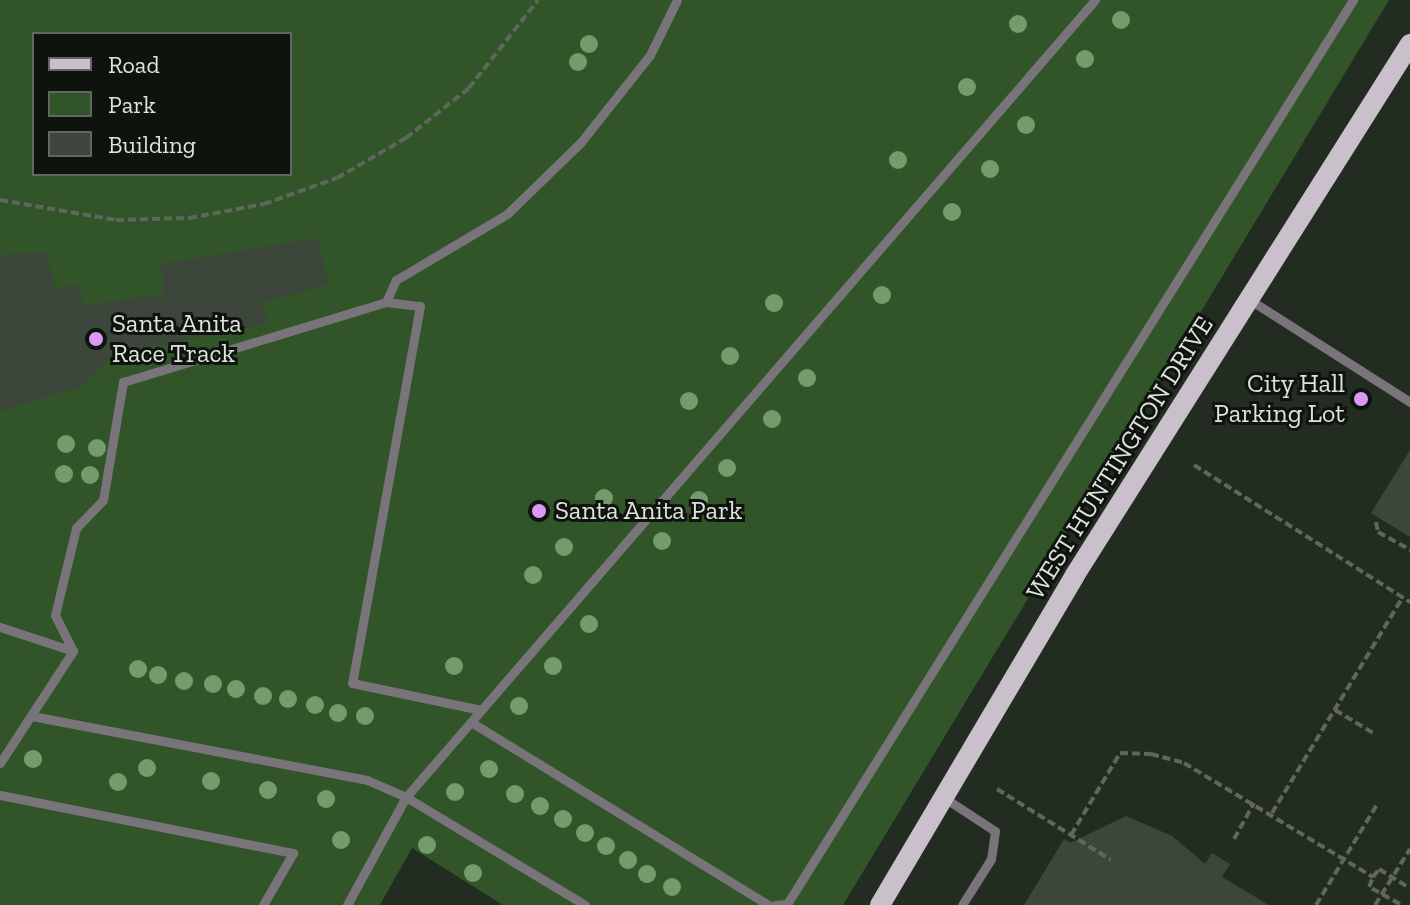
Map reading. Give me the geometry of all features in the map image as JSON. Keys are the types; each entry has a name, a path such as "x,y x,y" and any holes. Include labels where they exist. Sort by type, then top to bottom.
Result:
{"main road":[{"name":"WEST HUNTINGTON DRIVE","path":"880,905 943,797 1410,44"}],"lane":[{"path":"386,302 396,280 507,214 581,142 650,55 677,0"},
{"path":"347,905 406,797 1095,0"},
{"path":"775,905 787,904 1353,0"},
{"path":"1250,300 1410,402"},
{"path":"73,651 55,615 76,528 103,500 123,382 386,302 420,306 352,683 481,710"},
{"path":"0,627 73,651"},
{"path":"0,763 73,651"},
{"path":"32,716 367,780 406,797 585,905"},
{"path":"471,722 768,905"},
{"path":"0,795 293,853 263,905"},
{"path":"943,797 995,831 991,859 962,905"}],"path":[{"path":"0,200 116,220 189,218 264,204 337,178 406,138 469,88 538,0"},
{"path":"1194,465 1410,602"},
{"path":"1376,522 1378,532 1410,550"},
{"path":"1272,813 1403,597"},
{"path":"1335,710 1375,734"},
{"path":"1071,835 1120,753 1184,763 1272,813 1373,877"},
{"path":"997,789 1111,860"},
{"path":"1234,839 1254,803"},
{"path":"1316,905 1378,803"},
{"path":"1375,905 1410,849"},
{"path":"1400,904 1369,887 1373,877 1379,869 1410,888"}],"green space":[{"name":"Santa Anita Park","path":"0,0 1389,0 843,905 503,905 412,848 380,905 0,905"}],"building":[{"name":"Santa Anita Race Track","path":"317,238 329,284 261,303 269,323 115,354 80,387 0,411 0,255 46,252 55,288 78,285 84,305 164,294 161,264"},
{"path":"1410,450 1410,537 1371,513"},
{"path":"1126,816 1172,836 1205,864 1212,853 1230,864 1222,877 1269,905 1024,905 1064,839 1070,843"}],"place":[{"name":"Santa Anita Race Track","path":"96,339"},
{"name":"City Hall Parking Lot","path":"1361,399"},
{"name":"Santa Anita Park","path":"539,511"}]}
